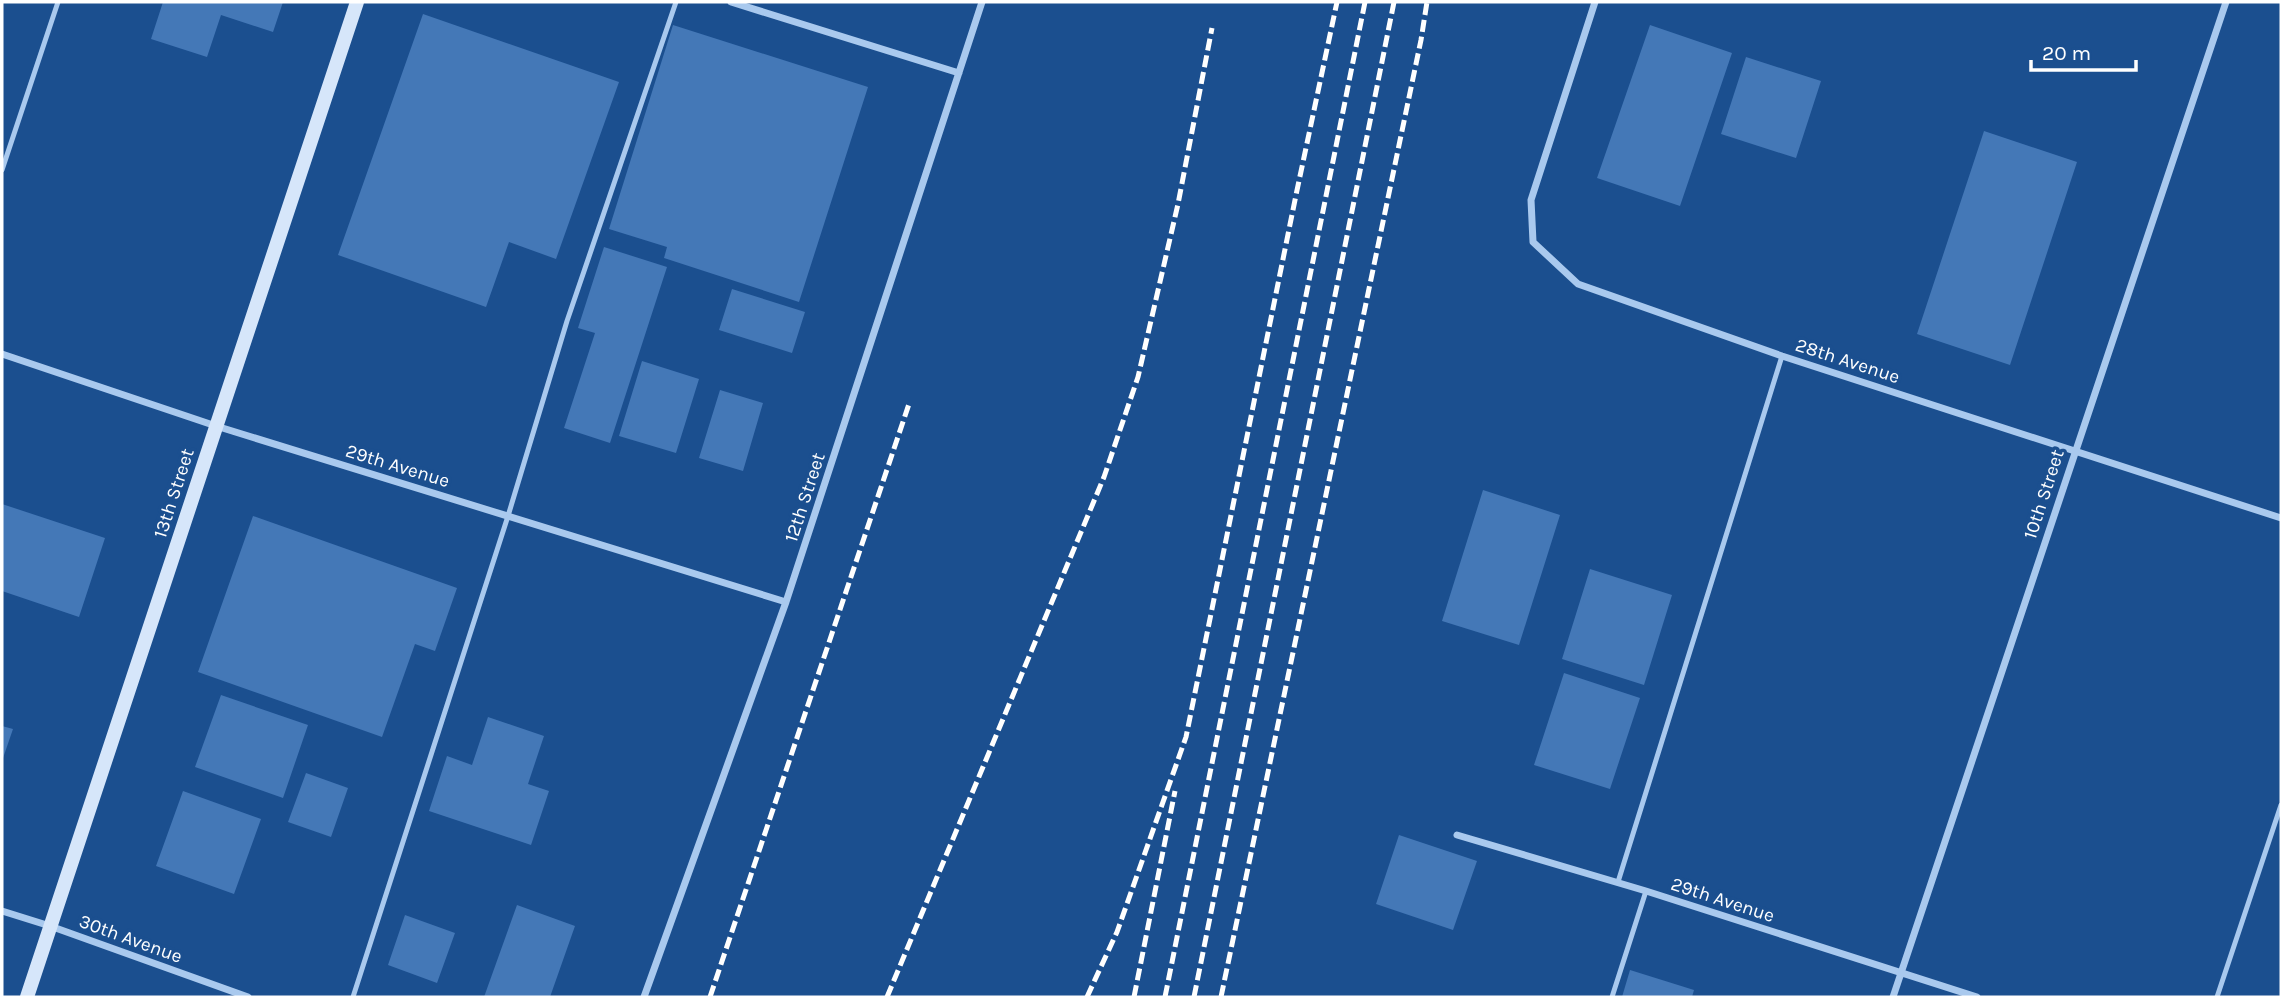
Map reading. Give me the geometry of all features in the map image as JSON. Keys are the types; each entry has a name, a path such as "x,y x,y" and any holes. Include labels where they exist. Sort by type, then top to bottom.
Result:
{"main road":[{"name":"13th Street","path":"27,997 357,2"}],"street":[{"path":"731,2 959,73"},
{"name":"12th Street","path":"644,997 786,602 982,2"},
{"name":"28th Avenue","path":"1595,2 1531,200 1533,242 1578,284 1782,356 2281,518"},
{"name":"10th Street","path":"1893,997 2226,2"},
{"name":"29th Avenue","path":"2,354 216,426 786,602"},
{"name":"29th Avenue","path":"1457,835 1618,882 1977,997"},
{"name":"30th Avenue","path":"2,911 248,997"}],"lane":[{"path":"2,170 58,2"},
{"path":"353,997 508,516 567,321 676,2"},
{"path":"1618,882 1782,356"},
{"path":"2217,997 2281,805"},
{"path":"1612,997 1646,891"}],"building":[{"path":"163,2 283,2 273,32 221,15 207,57 151,39"},
{"path":"423,14 619,82 556,259 509,242 486,307 338,255"},
{"path":"673,25 868,87 799,302 664,258 667,247 609,229"},
{"path":"1650,25 1732,53 1680,206 1597,178"},
{"path":"1746,57 1821,81 1796,158 1721,134"},
{"path":"1984,131 2077,162 2010,365 1917,334"},
{"path":"604,247 667,267 610,443 564,428 595,333 578,328"},
{"path":"732,289 805,312 792,353 719,330"},
{"path":"642,361 699,379 676,453 619,436"},
{"path":"720,390 763,403 743,471 699,458"},
{"path":"1483,490 1560,515 1519,645 1442,621"},
{"path":"2,504 105,538 79,617 2,591"},
{"path":"253,516 457,588 435,651 415,644 382,737 198,672"},
{"path":"1590,569 1672,595 1644,685 1562,659"},
{"path":"1564,673 1640,698 1610,789 1534,765"},
{"path":"221,695 308,725 283,798 195,767"},
{"path":"488,717 544,736 528,784 549,791 531,845 429,811 447,756 472,765"},
{"path":"2,726 13,729 2,761"},
{"path":"306,773 348,788 331,837 288,822"},
{"path":"183,791 261,819 234,894 156,866"},
{"path":"1399,835 1477,861 1453,930 1376,904"},
{"path":"517,905 575,926 550,997 484,997"},
{"path":"405,915 455,933 437,983 388,965"},
{"path":"1630,970 1694,990 1692,997 1622,997"}],"railway":[{"path":"1087,997 1117,932 1186,737 1337,2"},
{"path":"1165,997 1365,2"},
{"path":"1194,997 1394,2"},
{"path":"1221,997 1427,2"},
{"path":"887,997 1104,477 1138,377 1178,204 1212,28"},
{"path":"710,997 910,401"},
{"path":"1134,997 1175,791"}]}
